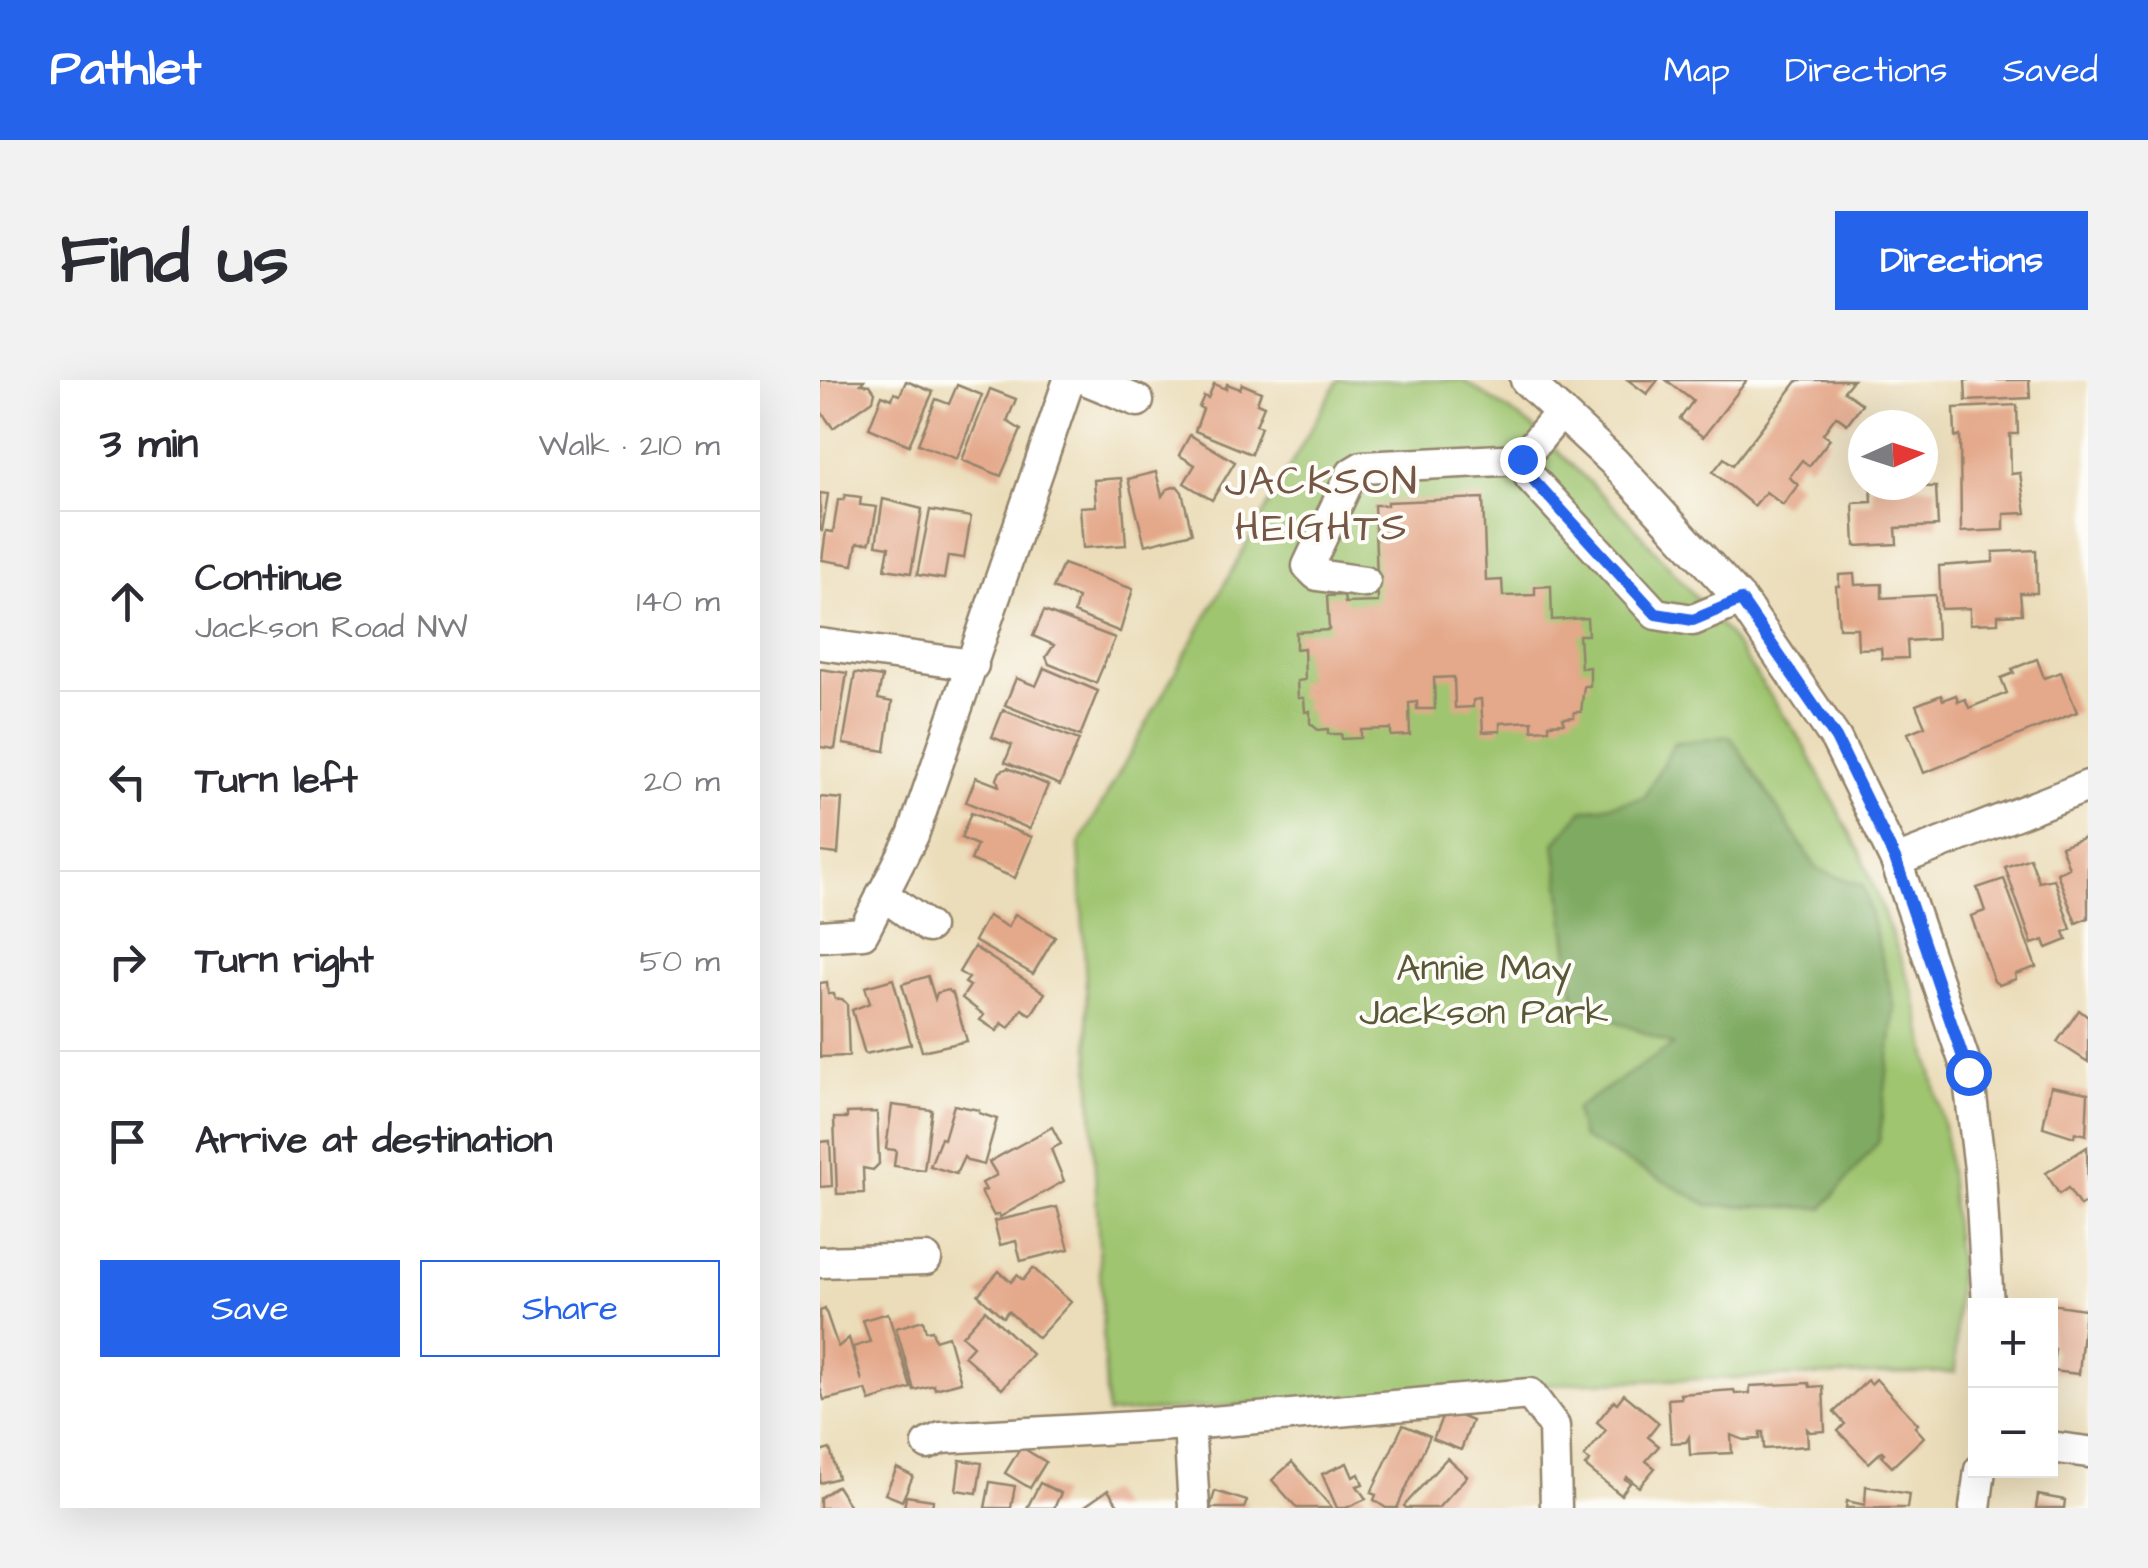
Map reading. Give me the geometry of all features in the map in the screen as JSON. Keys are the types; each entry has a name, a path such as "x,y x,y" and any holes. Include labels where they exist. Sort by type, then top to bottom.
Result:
{"street":[{"path":"820,936 862,934 913,835 1069,380"},
{"path":"1087,380 1138,401"},
{"path":"1526,380 1613,461 1741,600 1836,738 1896,861 1968,1072 1980,1169 1988,1298"},
{"path":"1365,582 1316,575 1308,566 1352,473 1362,466 1522,459 1561,412"},
{"path":"1522,459 1530,476 1656,614 1693,620 1741,600"},
{"path":"820,644 973,666"},
{"path":"1896,861 2088,786"},
{"path":"882,894 928,928"},
{"path":"820,1262 926,1259"},
{"path":"928,1444 940,1438 1189,1424 1530,1394 1554,1426 1556,1508"},
{"path":"1189,1424 1194,1508"},
{"path":"2058,1448 2088,1452"},
{"path":"1975,1508 1979,1478"}],"green space":[{"name":"Annie May Jackson Park","path":"1338,380 1463,380 1533,427 1630,522 1728,634 1802,742 1861,854 1914,993 1945,1131 1958,1264 1955,1372 1589,1382 1107,1414 1079,845"},
{"path":"1730,736 1817,869 1863,886 1895,1007 1879,1141 1823,1208 1709,1205 1582,1138 1575,1109 1673,1045 1575,1004 1555,843 1582,811 1644,798 1674,743"}],"building":[{"path":"820,380 864,380 861,384 870,385 875,392 873,400 833,428 820,410"},
{"path":"1628,380 1658,380 1647,394"},
{"path":"1666,380 1747,380 1703,437 1680,419 1693,401"},
{"path":"1798,380 1853,380 1844,391 1862,404 1858,410 1848,410 1847,424 1836,416 1823,434 1830,439 1809,466 1802,460 1789,477 1798,485 1783,505 1766,492 1754,506 1713,472 1724,458 1733,465"},
{"path":"1965,380 2029,380 2030,398 1966,401"},
{"path":"906,381 933,392 909,445 869,428 882,395 892,399 894,393 900,395"},
{"path":"1214,384 1240,389 1242,384 1261,392 1257,403 1264,406 1256,425 1261,427 1251,454 1195,431 1203,409 1199,407"},
{"path":"957,385 982,395 957,459 918,444 936,399 949,404"},
{"path":"990,389 1016,399 1007,421 1021,430 1001,476 962,460"},
{"path":"2017,405 2018,434 2010,434 2011,474 2020,473 2026,513 2004,514 2004,530 1961,532 1960,436 1955,437 1954,408"},
{"path":"1190,435 1235,462 1212,500 1184,483 1195,465 1179,455"},
{"path":"1156,472 1162,496 1167,489 1177,486 1182,492 1192,533 1145,545 1128,479"},
{"path":"1121,478 1126,545 1083,548 1080,507 1096,506 1094,480"},
{"path":"820,493 828,494 822,531 820,530"},
{"path":"845,495 861,497 860,505 877,507 871,539 869,543 857,543 853,565 822,560 826,531 833,532 838,500 844,500"},
{"path":"1483,498 1486,581 1502,580 1503,596 1535,595 1535,587 1551,586 1552,620 1587,618 1588,635 1579,635 1581,668 1590,667 1590,686 1584,686 1581,712 1563,718 1564,723 1549,724 1549,729 1532,730 1532,721 1500,723 1500,731 1483,732 1481,699 1473,700 1473,707 1455,708 1454,677 1434,678 1435,709 1417,709 1417,702 1409,703 1410,735 1391,736 1391,729 1361,730 1361,738 1342,739 1341,734 1328,734 1328,729 1318,730 1310,723 1310,711 1305,712 1304,698 1298,698 1297,681 1305,680 1304,648 1296,649 1296,632 1329,630 1327,596 1344,595 1345,603 1378,602 1374,505"},
{"path":"883,499 922,509 911,573 885,569 889,547 876,545"},
{"path":"1937,500 1938,526 1896,528 1897,544 1855,546 1853,503"},
{"path":"930,510 971,517 964,558 948,556 944,579 917,575"},
{"path":"2036,550 2037,593 2020,593 2022,614 1998,615 1998,623 1970,624 1970,608 1941,609 1939,566 1993,562 1993,552"},
{"path":"1063,564 1133,589 1120,632 1074,613 1078,598 1053,588"},
{"path":"1854,574 1855,585 1882,584 1882,598 1935,595 1937,639 1907,641 1908,658 1882,659 1881,648 1858,649 1857,628 1839,628 1836,586 1839,575"},
{"path":"1044,611 1115,638 1096,683 1049,664 1046,657 1054,645 1033,636"},
{"path":"2037,659 2044,678 2061,672 2077,712 1924,773 1908,733 1925,726 1916,705 1941,695 1943,700 1956,695 1958,702 1965,699 1969,708 2007,693 2001,678"},
{"path":"1044,668 1098,691 1080,736 1005,705 1016,678 1036,686"},
{"path":"820,669 847,673 835,749 820,747"},
{"path":"855,673 882,677 878,699 892,702 885,751 843,744"},
{"path":"1003,710 1079,740 1060,785 1005,762 1012,745 992,737"},
{"path":"1008,768 1048,785 1030,829 966,802 976,777 999,786 1000,772"},
{"path":"820,797 842,799 838,854 820,852"},
{"path":"971,813 1032,837 1015,878 971,860 977,845 961,838"},
{"path":"2088,836 2088,918 2076,923 2057,873 2069,868 2061,846"},
{"path":"2030,858 2039,882 2054,879 2071,929 2064,932 2067,940 2047,948 2044,940 2032,944 2005,867"},
{"path":"2004,879 2036,967 1999,985 1994,981 1971,916 1985,911 1977,888"},
{"path":"1015,914 1055,937 1033,974 974,941 988,916 1008,927"},
{"path":"974,947 1045,993 1031,1015 1022,1009 1009,1028 1002,1023 997,1031 980,1020 984,1015 962,998 970,986 965,983 969,978 959,972"},
{"path":"928,976 935,999 937,993 948,990 953,994 967,1041 922,1051 902,984"},
{"path":"893,979 911,1044 865,1054 852,1010 870,1003 865,987"},
{"path":"827,982 828,994 847,1004 849,1056 820,1057 820,983"},
{"path":"2079,1010 2088,1017 2088,1062 2057,1042"},
{"path":"2051,1086 2088,1093 2086,1135 2075,1132 2074,1137 2043,1127"},
{"path":"892,1105 932,1110 924,1170 894,1166 896,1150 886,1149"},
{"path":"954,1105 997,1119 984,1165 964,1157 956,1174 930,1166 941,1138 944,1139"},
{"path":"877,1112 879,1164 873,1170 863,1168 864,1193 837,1194 834,1118 847,1118 847,1113"},
{"path":"1052,1127 1061,1144 1051,1149 1064,1181 1000,1217 994,1216 981,1192 986,1190 982,1183 997,1175 989,1162"},
{"path":"830,1141 832,1186 820,1187 820,1142"},
{"path":"2087,1147 2088,1201 2080,1206 2068,1188 2059,1194 2046,1173"},
{"path":"1057,1207 1069,1249 1021,1261 1016,1241 1000,1245 994,1221"},
{"path":"1033,1268 1071,1302 1038,1338 1008,1311 1003,1317 978,1295 999,1271 1011,1282 1017,1275 1023,1280"},
{"path":"2058,1305 2085,1309 2079,1374 2058,1372"},
{"path":"825,1309 838,1347 849,1338 862,1381 853,1347 870,1342 863,1320 888,1313 911,1388 870,1401 866,1390 824,1400 820,1387 820,1311"},
{"path":"985,1310 1032,1354 1002,1389 964,1356 973,1346 962,1336"},
{"path":"923,1320 926,1331 932,1330 935,1340 948,1336 961,1382 914,1390 896,1328"},
{"path":"1876,1379 1918,1424 1915,1427 1924,1437 1892,1467 1881,1456 1882,1451 1869,1463 1838,1431 1845,1424 1834,1412 1868,1380 1871,1384"},
{"path":"1809,1383 1810,1387 1823,1386 1825,1431 1807,1429 1808,1446 1764,1449 1763,1432 1760,1439 1744,1440 1731,1435 1732,1453 1690,1455 1689,1437 1686,1442 1671,1443 1668,1399 1681,1398 1680,1394 1734,1390 1735,1394 1750,1393 1750,1386"},
{"path":"1624,1394 1659,1423 1648,1437 1659,1446 1646,1461 1655,1468 1639,1487 1627,1477 1630,1483 1621,1495 1585,1466 1590,1461 1584,1457 1606,1430 1597,1422"},
{"path":"1445,1410 1472,1421 1461,1450 1433,1439"},
{"path":"1403,1425 1430,1436 1397,1508 1386,1508 1371,1493"},
{"path":"1021,1447 1046,1462 1030,1488 1005,1473"},
{"path":"830,1449 838,1478 820,1483 820,1452"},
{"path":"1447,1458 1467,1476 1438,1508 1406,1508 1404,1506"},
{"path":"960,1460 982,1463 977,1493 956,1490"},
{"path":"1292,1462 1332,1508 1297,1508 1272,1480"},
{"path":"1347,1463 1353,1477 1359,1474 1363,1484 1357,1486 1366,1499 1337,1508 1322,1474"},
{"path":"897,1468 913,1476 902,1501 885,1494"},
{"path":"990,1482 1015,1486 1011,1508 985,1508"},
{"path":"1040,1483 1061,1493 1054,1508 1027,1508"},
{"path":"837,1486 851,1508 820,1508 820,1498"},
{"path":"1866,1486 1909,1494 1907,1508 1846,1508 1847,1501 1865,1505"},
{"path":"1108,1490 1120,1508 1082,1508"},
{"path":"1215,1491 1247,1501 1244,1508 1210,1508"},
{"path":"2038,1495 2065,1500 2064,1508 2036,1508"},
{"path":"906,1496 933,1500 932,1508 904,1508"}],"district":[{"name":"JACKSON HEIGHTS","path":"1322,503"}],"route":[{"path":"1522,459 1530,476 1656,614 1693,620 1741,600 1836,738 1896,861 1968,1072"}]}
